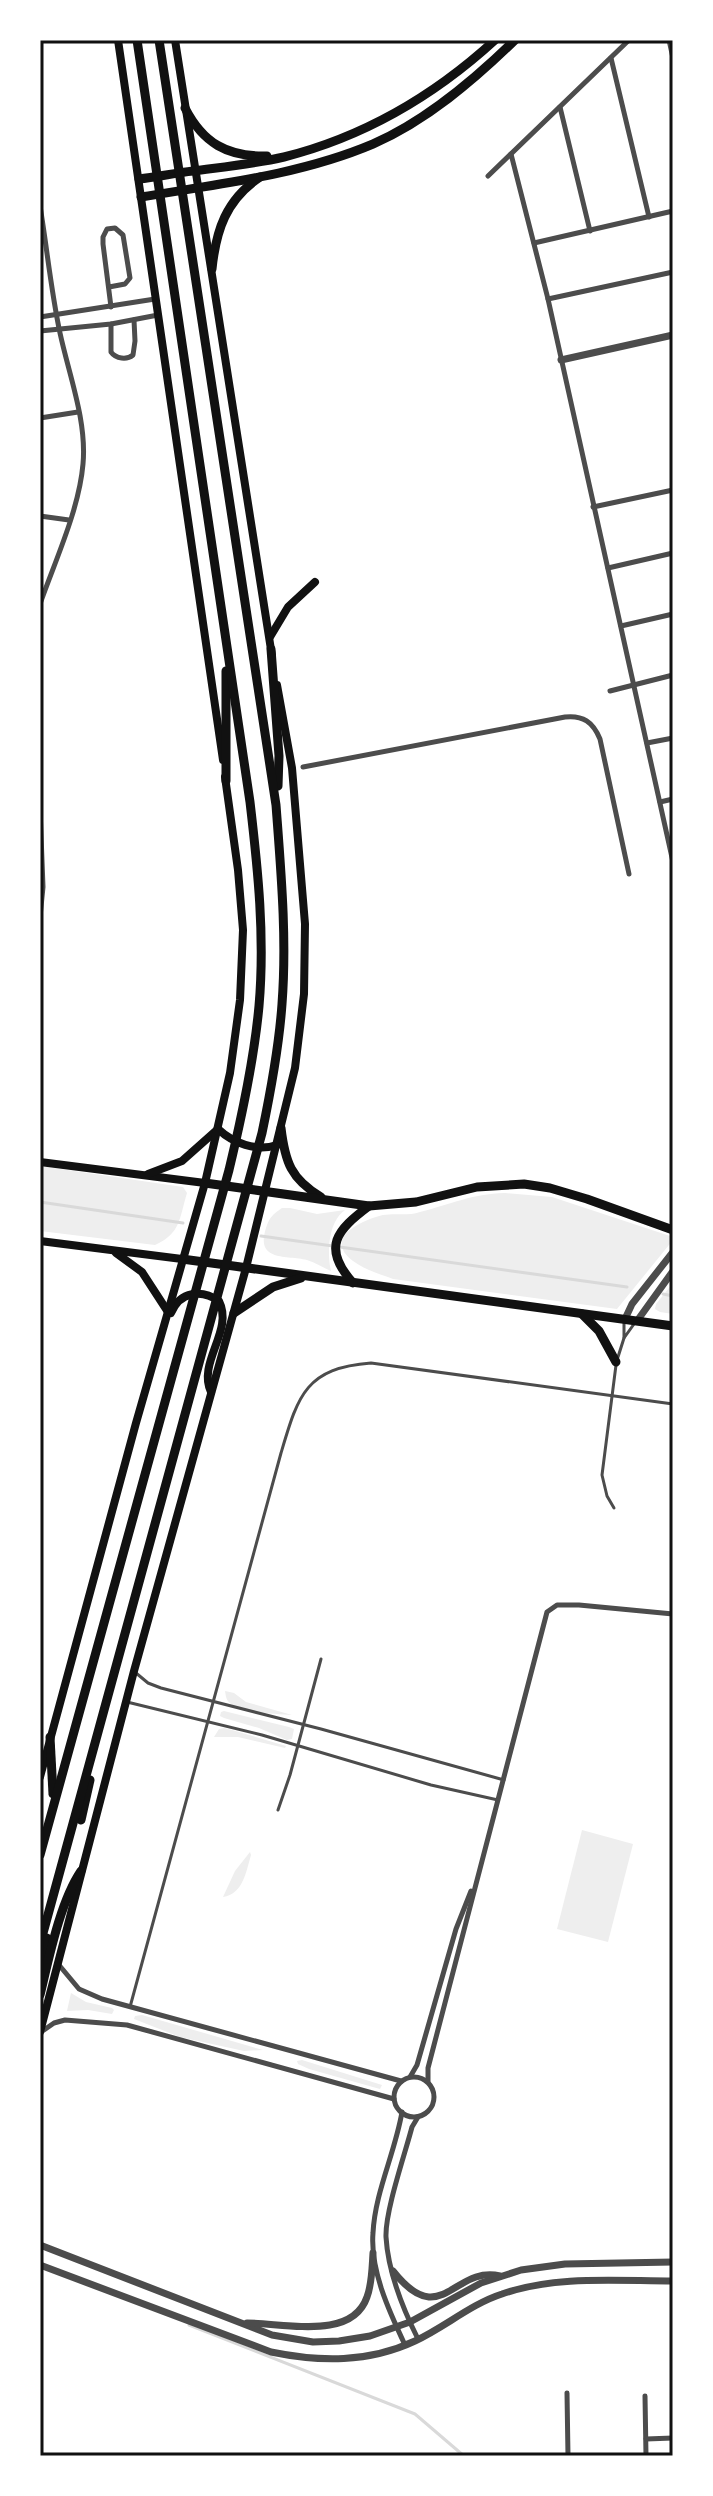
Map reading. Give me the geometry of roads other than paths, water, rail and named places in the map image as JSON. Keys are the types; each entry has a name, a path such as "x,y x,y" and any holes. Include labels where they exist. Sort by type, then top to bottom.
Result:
{"main road":[{"path":"40,1777 205,1183 232,1061 242,983 241,904 226,781 158,315 144,178 118,40"},
{"path":"40,1855 239,1128 249,1082 259,1006 261,903 251,814 137,40"},
{"path":"40,1944 262,1133 275,1069 283,991 284,914 276,805 159,40"},
{"path":"40,2032 134,1671 266,1191 295,1068 302,1023 305,924 292,768 212,269 192,171 175,40"},
{"path":"144,178 245,165 337,140 383,119 439,87 495,40"},
{"path":"146,196 326,160 390,135 450,96 515,40"},
{"path":"185,108 199,131 221,148 252,157 286,156"},
{"path":"383,119 390,135"},
{"path":"212,269 218,232 229,208 242,191 264,174"},
{"path":"269,638 288,607 315,582"},
{"path":"226,636 226,781"},
{"path":"271,649 279,756 276,805"},
{"path":"281,1128 288,1166 300,1182 324,1199"},
{"path":"218,1129 239,1143 265,1148 277,1145"},
{"path":"143,1176 182,1161 218,1129"},
{"path":"40,1162 369,1206 416,1202 477,1187 524,1184 587,1199 673,1230"},
{"path":"353,1283 338,1264 338,1239 343,1227 369,1206"},
{"path":"40,1241 673,1326"},
{"path":"112,1251 142,1272 168,1312"},
{"path":"234,1313 273,1287 306,1276"},
{"path":"152,1368 158,1360 178,1301 195,1293 212,1296 219,1301 223,1317 207,1375 211,1393"},
{"path":"582,1314 599,1331 616,1362"},
{"path":"50,1737 53,1803"},
{"path":"40,1965 88,1793 89,1767"},
{"path":"40,1995 64,1907 81,1871"}],"street":[{"path":"488,176 629,40"},
{"path":"669,40 673,58"},
{"path":"611,57 649,217"},
{"path":"560,107 590,231"},
{"path":"511,154 548,299 673,861"},
{"path":"40,206 59,330 78,412 84,455 69,520 40,604"},
{"path":"534,243 673,211"},
{"path":"109,287 125,284 130,278 123,235 115,228 107,229 103,237 111,307"},
{"path":"548,299 673,272"},
{"path":"40,317 156,299"},
{"path":"40,331 111,324 158,315"},
{"path":"111,324 111,352 117,357 127,358 133,355 135,348 134,320"},
{"path":"561,360 673,335"},
{"path":"40,418 78,412"},
{"path":"593,507 673,490"},
{"path":"40,516 69,520"},
{"path":"608,568 673,553"},
{"path":"621,626 673,614"},
{"path":"610,691 673,675"},
{"path":"303,767 565,717 580,717 592,725 600,739 629,874"},
{"path":"647,743 673,738"},
{"path":"660,802 673,799"},
{"path":"40,808 43,860 40,917"},
{"path":"625,1319 632,1304 673,1252"},
{"path":"637,1321 673,1271"},
{"path":"418,2339 393,2271 386,2236 388,2218 412,2127 434,2103 428,2068 544,1621 551,1608 557,1605 673,1614"},
{"path":"410,2077 417,2065 456,1929 476,1879"},
{"path":"57,1962 79,1989 90,1995 401,2081"},
{"path":"40,2032 65,2020 127,2025 394,2099"},
{"path":"418,2117 402,2112 394,2099 394,2092 401,2081 410,2077 428,2081"},
{"path":"240,2322 325,2326 348,2322 360,2313 370,2287 375,2215 402,2112"},
{"path":"40,2245 272,2335 313,2342 370,2336 397,2327 481,2283 521,2270 565,2264 673,2262"},
{"path":"373,2253 405,2345"},
{"path":"40,2265 271,2352 309,2359 342,2360 374,2355 405,2345 499,2294 527,2287 566,2281 673,2281"},
{"path":"393,2271 403,2284 417,2294 433,2297 450,2292 480,2275 502,2277"},
{"path":"567,2393 568,2456"},
{"path":"645,2396 646,2456"},
{"path":"646,2439 673,2438"}],"lane":[{"path":"614,1508 607,1496 602,1475 616,1362 624,1338 625,1319"},
{"path":"624,1338 637,1321"},
{"path":"130,2007 284,1442 297,1405 312,1382 345,1365 371,1363 673,1404"},
{"path":"278,1810 321,1659"},
{"path":"134,1671 153,1685 504,1780"},
{"path":"127,1702 209,1721 396,1776 499,1800"}],"waterway":[{"path":"40,1202 183,1223"},
{"path":"261,1236 627,1287"},
{"path":"663,1294 673,1296"},
{"path":"189,2325 415,2414 464,2456"}]}
